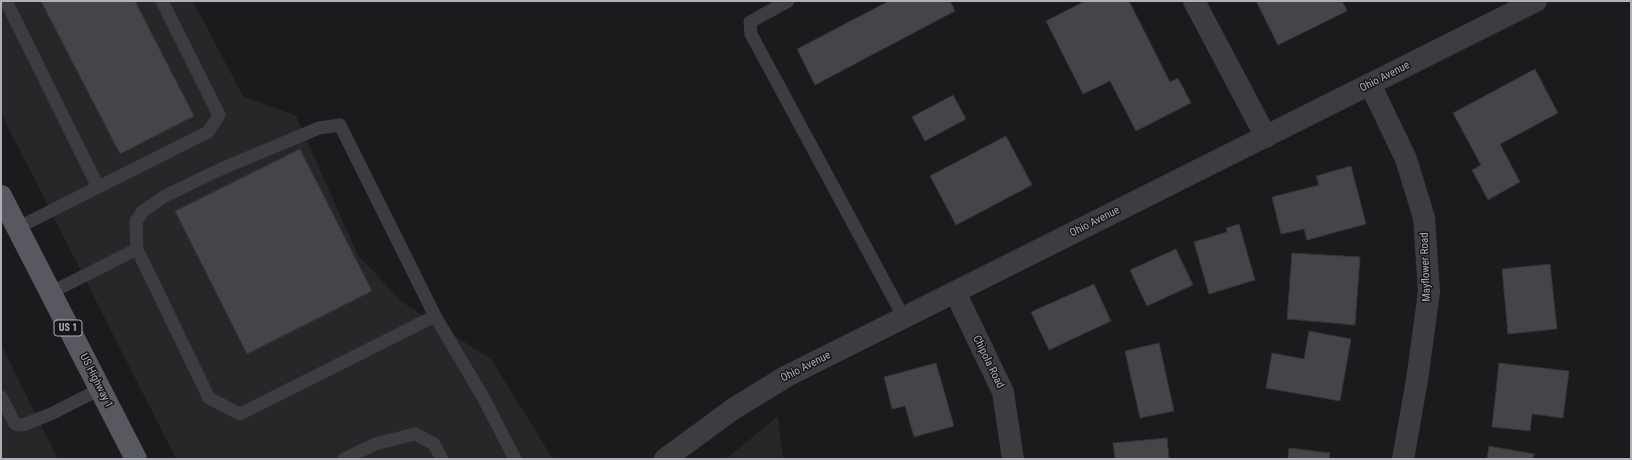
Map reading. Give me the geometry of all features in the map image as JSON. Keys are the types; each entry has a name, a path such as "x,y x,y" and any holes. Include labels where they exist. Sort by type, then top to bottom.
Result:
{"main road":[{"name":"US Highway 1","path":"1,196 136,459"}],"street":[{"path":"1194,1 1266,137"},
{"name":"Ohio Avenue","path":"676,456 733,409 787,376 1536,1"},
{"name":"Mayflower Road","path":"1370,84 1406,159 1424,218 1429,292 1417,380 1403,459"},
{"name":"Chipola Road","path":"955,292 1003,392 1013,459"}],"lane":[{"path":"6,1 98,187"},
{"path":"17,228 208,132 219,114 162,1"},
{"path":"788,1 750,22 751,34 904,318"},
{"path":"435,316 240,414 209,398 137,249 136,221 143,211 165,196 221,169 319,128 340,125 435,316 483,397 515,459"},
{"path":"50,293 137,249"},
{"path":"1,397 15,424 23,425 51,414 100,389"},
{"path":"344,459 374,444 415,434 434,444 442,459"}],"shaded area":[{"path":"1,1 193,1 243,96 296,116 358,255 402,302 491,359 553,459 176,459 1,113"},
{"path":"1,344 58,459 1,459"},
{"path":"778,416 783,459 726,459"}],"building":[{"path":"41,1 135,1 194,116 120,154"},
{"path":"889,1 950,1 955,11 815,85 797,49"},
{"path":"1085,1 1129,1 1170,82 1178,78 1191,103 1136,131 1110,81 1083,94 1046,21"},
{"path":"1256,1 1342,1 1347,11 1278,45"},
{"path":"1535,69 1558,113 1500,144 1520,182 1488,200 1472,170 1481,165 1453,113"},
{"path":"953,95 966,119 925,141 912,117"},
{"path":"1006,136 1032,185 956,225 930,176"},
{"path":"300,149 372,291 247,354 175,211"},
{"path":"1351,166 1366,224 1307,240 1304,229 1281,234 1272,197 1319,185 1316,176"},
{"path":"1239,224 1255,280 1209,294 1194,242 1227,232 1226,228"},
{"path":"1176,249 1193,285 1147,306 1130,270"},
{"path":"1292,253 1360,257 1355,325 1287,319"},
{"path":"1550,264 1557,329 1508,334 1502,269"},
{"path":"1094,284 1111,321 1049,350 1031,312"},
{"path":"1309,331 1351,339 1340,401 1266,388 1272,353 1304,359"},
{"path":"1159,343 1174,411 1140,418 1125,351"},
{"path":"936,363 954,426 914,437 905,406 892,409 884,377"},
{"path":"1499,363 1569,371 1563,418 1532,414 1530,431 1492,427"},
{"path":"1167,438 1169,459 1115,459 1113,443"},
{"path":"1489,446 1534,454 1533,459 1487,459"},
{"path":"1289,448 1330,453 1329,459 1288,459"}]}
